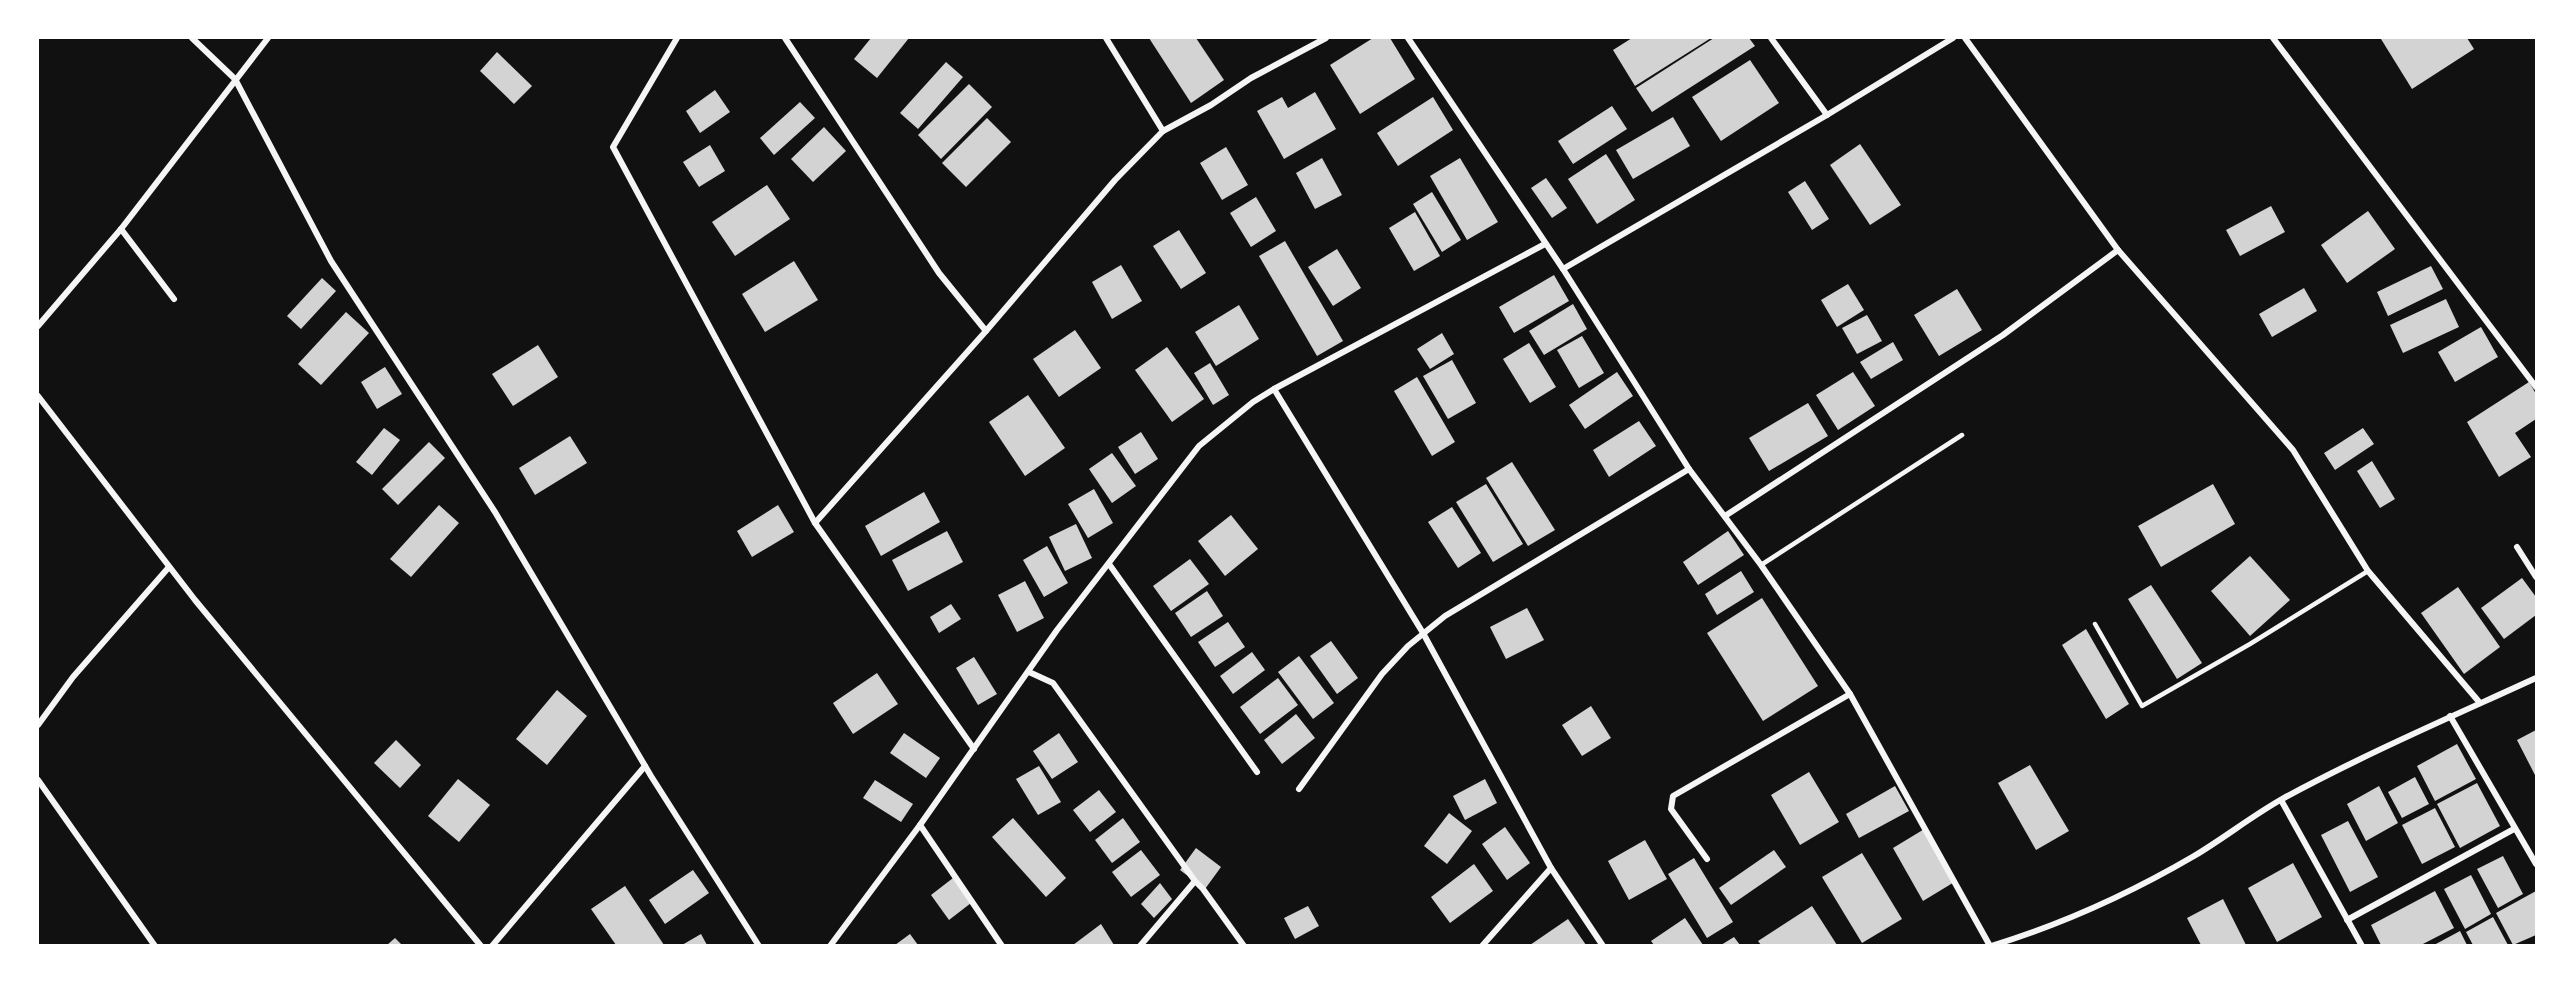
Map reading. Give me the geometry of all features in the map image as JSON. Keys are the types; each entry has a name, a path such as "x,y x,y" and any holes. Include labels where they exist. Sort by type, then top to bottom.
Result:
{"street":[{"path":"192,38 235,79 332,261 495,512 645,766 759,945"},
{"path":"38,327 78,276 121,229 268,38"},
{"path":"677,38 613,147 815,524 974,749"},
{"path":"785,38 939,273 986,331"},
{"path":"1106,38 1162,131"},
{"path":"815,524 986,331 1115,180 1162,131 1211,105 1251,78 1326,38"},
{"path":"1408,38 1563,269 1689,469 1761,565 1850,694 1990,945 2067,920 2145,884 2281,800 2391,743 2536,678"},
{"path":"1771,38 1827,116"},
{"path":"1563,269 1827,116 1953,38"},
{"path":"1965,38 2118,250 2293,450 2368,571 2480,703"},
{"path":"2273,38 2536,387"},
{"path":"121,229 174,298"},
{"path":"830,945 920,825 1057,630 1199,446 1253,402 1274,389 1545,244"},
{"path":"1725,516 2003,335 2118,250"},
{"path":"1274,389 1424,633 1551,868 1603,945"},
{"path":"38,396 169,567 481,945"},
{"path":"1299,789 1382,674 1424,633 1445,616 1689,469"},
{"path":"2517,547 2536,577"},
{"path":"1109,564 1257,772"},
{"path":"38,725 74,677 169,567"},
{"path":"1029,672 1053,683 1195,881 1244,945"},
{"path":"1707,859 1671,809 1673,796 1850,694"},
{"path":"2450,716 2536,864"},
{"path":"492,945 645,766"},
{"path":"38,780 154,945"},
{"path":"2281,800 2362,945"},
{"path":"920,825 1002,945"},
{"path":"2347,920 2514,829"},
{"path":"1482,945 1551,868"},
{"path":"1140,945 1195,881"}],"lane":[{"path":"1761,565 1962,435"},
{"path":"2095,624 2142,706 2250,644 2368,571"}],"building":[{"path":"871,38 909,38 877,78 854,59"},
{"path":"1149,38 1196,38 1224,80 1191,103"},
{"path":"1373,38 1390,38 1415,79 1360,114 1330,65"},
{"path":"1632,38 1711,38 1635,86 1613,50"},
{"path":"1714,38 1749,38 1755,46 1652,112 1636,88"},
{"path":"2467,38 2474,49 2412,89 2381,39"},
{"path":"497,52 532,86 514,104 480,71"},
{"path":"1750,60 1779,103 1721,141 1692,97"},
{"path":"946,62 963,77 918,129 900,113"},
{"path":"969,84 992,107 941,159 918,135"},
{"path":"715,90 730,112 700,133 686,111"},
{"path":"1315,92 1336,129 1284,159 1257,111 1282,97 1288,108"},
{"path":"1433,97 1453,130 1398,166 1377,133"},
{"path":"800,102 815,118 774,155 760,138"},
{"path":"1612,106 1627,129 1573,164 1558,141"},
{"path":"1673,117 1690,146 1633,179 1616,150"},
{"path":"987,118 1011,142 966,187 942,163"},
{"path":"824,127 846,151 813,182 791,159"},
{"path":"1860,144 1901,205 1870,225 1830,165"},
{"path":"710,145 725,171 699,187 683,162"},
{"path":"1226,147 1248,185 1222,200 1200,163"},
{"path":"1606,154 1635,200 1597,224 1568,179"},
{"path":"1322,158 1342,195 1315,209 1296,173"},
{"path":"1460,158 1498,222 1467,240 1430,176"},
{"path":"1546,178 1567,208 1552,218 1531,188"},
{"path":"1805,181 1829,219 1812,230 1788,192"},
{"path":"767,185 790,219 735,256 712,222"},
{"path":"1432,192 1461,240 1442,252 1413,204"},
{"path":"1256,197 1276,231 1251,247 1230,213"},
{"path":"2271,206 2285,232 2240,256 2226,230"},
{"path":"2368,211 2395,249 2347,283 2321,245"},
{"path":"1415,212 1440,256 1414,271 1389,228"},
{"path":"1179,230 1206,273 1181,289 1153,246"},
{"path":"1285,241 1343,341 1317,356 1259,256"},
{"path":"1337,249 1361,288 1333,306 1308,267"},
{"path":"794,261 818,300 765,332 742,294"},
{"path":"1121,265 1142,301 1112,319 1092,282"},
{"path":"2431,266 2443,289 2388,316 2377,292"},
{"path":"1554,275 1569,301 1514,333 1499,307"},
{"path":"322,278 336,291 301,329 287,316"},
{"path":"1848,284 1864,310 1837,327 1821,300"},
{"path":"2304,288 2317,311 2272,337 2259,314"},
{"path":"1957,289 1982,330 1939,356 1914,315"},
{"path":"2446,299 2459,327 2403,353 2390,325"},
{"path":"1573,304 1587,329 1544,355 1529,331"},
{"path":"1239,305 1259,339 1216,366 1195,332"},
{"path":"346,312 369,333 321,385 298,364"},
{"path":"1867,315 1882,341 1857,354 1842,328"},
{"path":"2481,327 2498,357 2455,382 2438,352"},
{"path":"1075,330 1101,368 1059,397 1033,359"},
{"path":"1442,333 1454,354 1430,369 1417,349"},
{"path":"1582,336 1604,373 1579,388 1557,350"},
{"path":"1893,342 1903,360 1871,379 1860,362"},
{"path":"1529,343 1556,387 1530,403 1503,359"},
{"path":"538,345 558,377 513,406 492,374"},
{"path":"1167,347 1204,399 1172,422 1135,370"},
{"path":"1452,360 1476,403 1448,419 1423,376"},
{"path":"1210,363 1229,395 1213,405 1194,373"},
{"path":"385,367 402,394 377,409 361,382"},
{"path":"1617,372 1633,396 1585,429 1569,405"},
{"path":"1853,372 1875,406 1838,430 1816,395"},
{"path":"1417,377 1455,442 1432,456 1394,391"},
{"path":"2529,382 2536,394 2536,419 2515,433 2531,457 2499,477 2467,422"},
{"path":"1028,395 1065,448 1025,476 989,422"},
{"path":"1808,403 1828,436 1769,471 1749,438"},
{"path":"1639,421 1656,446 1609,477 1593,450"},
{"path":"384,428 400,440 372,475 356,462"},
{"path":"2363,428 2374,444 2335,470 2324,453"},
{"path":"1141,432 1158,459 1135,474 1118,447"},
{"path":"570,436 587,463 535,495 519,468"},
{"path":"429,442 445,458 398,505 382,489"},
{"path":"1112,453 1136,486 1112,503 1089,469"},
{"path":"2372,461 2395,499 2380,508 2357,471"},
{"path":"1512,462 1555,530 1528,546 1486,478"},
{"path":"1486,484 1523,544 1493,562 1456,502"},
{"path":"2213,484 2235,524 2161,567 2138,526"},
{"path":"1094,489 1113,523 1088,538 1068,504"},
{"path":"924,492 940,522 881,556 865,526"},
{"path":"439,505 459,523 411,577 390,559"},
{"path":"778,505 794,532 752,557 737,531"},
{"path":"1452,507 1481,553 1458,568 1428,522"},
{"path":"1231,515 1258,549 1225,576 1198,541"},
{"path":"1076,524 1092,558 1065,571 1049,537"},
{"path":"947,531 963,562 908,591 892,560"},
{"path":"1728,531 1744,555 1698,585 1683,562"},
{"path":"1047,546 1068,583 1044,597 1023,560"},
{"path":"2250,556 2290,600 2250,636 2211,591"},
{"path":"1190,559 1209,584 1171,611 1153,586"},
{"path":"1741,571 1754,592 1717,615 1705,594"},
{"path":"2522,578 2536,597 2536,615 2504,639 2481,608"},
{"path":"1025,581 1044,618 1017,632 998,595"},
{"path":"2151,585 2202,663 2177,679 2128,599"},
{"path":"2458,587 2500,647 2464,674 2421,613"},
{"path":"1207,591 1223,616 1191,637 1175,613"},
{"path":"1762,598 1818,686 1763,721 1707,633"},
{"path":"951,604 961,619 939,633 930,617"},
{"path":"1527,608 1544,640 1506,659 1490,627"},
{"path":"1228,622 1245,647 1215,667 1198,642"},
{"path":"2086,629 2129,704 2106,719 2062,645"},
{"path":"1331,641 1358,678 1337,694 1310,656"},
{"path":"1252,652 1265,670 1233,694 1220,676"},
{"path":"1299,656 1334,703 1313,719 1278,672"},
{"path":"974,657 997,694 978,705 956,668"},
{"path":"877,673 898,704 853,734 833,703"},
{"path":"1278,678 1298,705 1260,734 1240,707"},
{"path":"557,690 587,716 547,765 516,739"},
{"path":"1591,706 1611,738 1582,756 1562,725"},
{"path":"1296,714 1315,738 1282,764 1264,740"},
{"path":"2536,730 2536,777 2517,740"},
{"path":"904,733 940,758 926,778 890,753"},
{"path":"1059,733 1078,762 1052,779 1033,751"},
{"path":"396,740 421,765 400,788 374,763"},
{"path":"2457,744 2476,779 2435,801 2417,766"},
{"path":"2030,765 2069,831 2036,850 1998,783"},
{"path":"1039,766 1061,802 1038,815 1016,779"},
{"path":"1809,772 1839,822 1800,845 1771,795"},
{"path":"2415,777 2429,804 2402,818 2388,792"},
{"path":"458,779 490,805 459,842 428,816"},
{"path":"1485,779 1497,803 1465,820 1453,796"},
{"path":"875,780 913,804 901,822 863,798"},
{"path":"2477,783 2500,826 2460,848 2437,804"},
{"path":"1895,786 1909,811 1859,838 1846,814"},
{"path":"2379,786 2398,823 2366,841 2347,804"},
{"path":"1099,790 1116,812 1090,832 1073,810"},
{"path":"2435,808 2455,847 2422,864 2402,825"},
{"path":"1449,813 1472,831 1447,864 1424,846"},
{"path":"1013,818 1066,878 1046,897 992,837"},
{"path":"1123,818 1140,842 1112,863 1095,840"},
{"path":"2348,821 2378,877 2350,892 2321,835"},
{"path":"1505,827 1530,863 1507,880 1482,844"},
{"path":"1926,828 1956,881 1923,901 1893,848"},
{"path":"1645,840 1667,879 1629,900 1608,861"},
{"path":"1196,848 1221,867 1205,889 1180,870"},
{"path":"1141,850 1160,875 1131,897 1112,872"},
{"path":"1774,850 1786,867 1731,905 1719,888"},
{"path":"1862,853 1902,919 1862,943 1822,877"},
{"path":"2503,856 2523,894 2498,908 2477,869"},
{"path":"1694,858 1733,922 1707,938 1668,874"},
{"path":"2293,863 2322,917 2277,942 2248,888"},
{"path":"1474,864 1493,891 1450,923 1431,897"},
{"path":"693,870 709,893 665,924 649,900"},
{"path":"2471,875 2491,914 2465,929 2444,889"},
{"path":"953,878 971,903 949,920 931,895"},
{"path":"1160,883 1172,899 1154,918 1141,904"},
{"path":"625,886 664,945 616,945 591,909"},
{"path":"2435,891 2454,928 2421,945 2381,945 2371,925"},
{"path":"2536,891 2536,935 2513,945 2496,913"},
{"path":"2223,899 2246,945 2201,945 2187,918"},
{"path":"1308,906 1319,926 1295,939 1284,918"},
{"path":"1812,906 1837,945 1761,945 1758,941"},
{"path":"2493,917 2508,945 2473,945 2466,932"},
{"path":"1685,918 1703,945 1654,945 1651,941"},
{"path":"1568,919 1586,945 1530,945"},
{"path":"1101,924 1114,945 1073,945"},
{"path":"2460,931 2467,945 2434,945"},
{"path":"701,934 707,945 682,945"},
{"path":"910,934 918,945 895,945"},
{"path":"1734,937 1740,945 1721,945"},
{"path":"395,938 402,945 387,945"}]}
